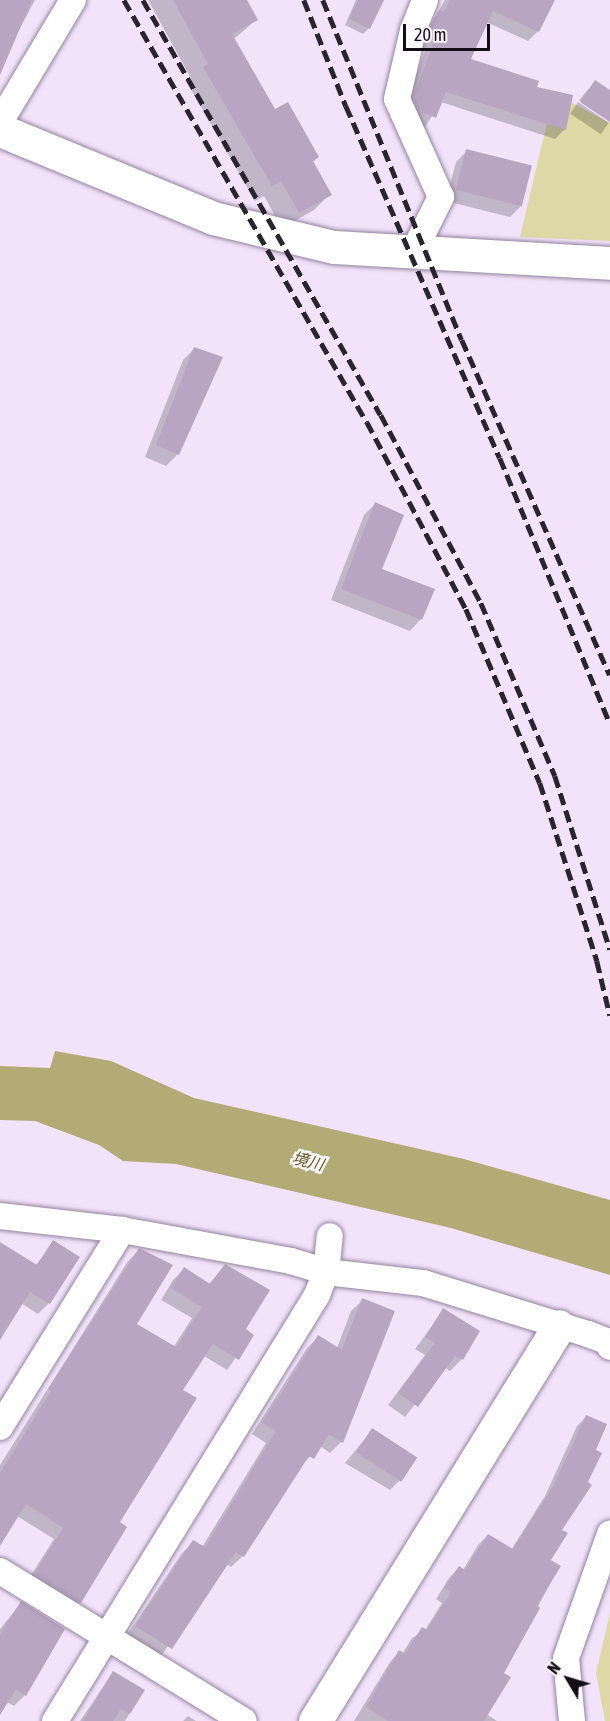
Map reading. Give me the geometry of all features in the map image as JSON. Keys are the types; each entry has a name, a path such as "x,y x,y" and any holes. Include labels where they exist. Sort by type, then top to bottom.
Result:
{"street":[{"path":"0,122 73,0"},
{"path":"413,253 441,197 397,99 413,30 425,0"},
{"path":"0,130 213,218 334,247 610,263"},
{"path":"0,1216 122,1230 291,1261 326,1272 423,1283 606,1341 610,1347"},
{"path":"0,1427 122,1230"},
{"path":"55,1721 316,1295 326,1272 330,1236"},
{"path":"315,1721 559,1326"},
{"path":"572,1721 566,1658 610,1534"},
{"path":"0,1571 244,1721"}],"shaded area":[{"path":"554,93 610,123 610,241 520,237"},
{"path":"610,1613 610,1721 605,1721 596,1673"}],"water":[{"name":"境川","path":"55,1051 111,1061 194,1098 464,1159 610,1200 610,1275 451,1228 176,1164 123,1161 99,1145 35,1121 0,1120 0,1066 50,1068"}],"building":[{"path":"0,0 32,0 0,75"},
{"path":"173,0 247,0 258,20 232,34 275,109 288,102 319,157 313,161 332,195 299,213 281,181 272,186 203,67 208,64"},
{"path":"358,0 384,0 370,29 349,19"},
{"path":"450,0 555,0 539,32 493,11 471,59 539,81 537,87 573,95 566,130 446,92 436,118 419,111 413,97 434,41 427,34 439,10 444,12"},
{"path":"595,80 610,90 610,122 580,102"},
{"path":"466,149 532,165 522,206 456,190"},
{"path":"194,347 223,357 179,455 156,445"},
{"path":"375,502 404,515 382,569 435,589 422,620 341,589"},
{"path":"53,1240 80,1257 50,1304 30,1292 0,1340 0,1242 37,1265"},
{"path":"139,1248 173,1265 137,1324 176,1347 202,1307 171,1288 184,1267 210,1284 225,1264 270,1290 246,1329 254,1335 239,1360 213,1344 183,1390 197,1398 120,1522 127,1527 81,1603 34,1574 63,1528 26,1504 0,1546 0,1473 51,1391 48,1389"},
{"path":"362,1298 395,1311 343,1443 329,1434 314,1459 309,1456 244,1557 236,1552 172,1649 135,1626 193,1540 205,1547 276,1431 262,1423 318,1335 342,1350"},
{"path":"443,1308 480,1331 463,1360 455,1356 418,1407 398,1393 435,1343 425,1337"},
{"path":"586,1415 607,1424 596,1450 602,1453 588,1482 592,1485 562,1530 568,1533 551,1560 561,1566 537,1605 540,1608 504,1673 511,1677 484,1721 388,1721 366,1707 399,1650 405,1654 422,1627 427,1630 451,1592 444,1588 459,1566 465,1570 488,1534 513,1549 554,1485"},
{"path":"372,1428 417,1457 401,1482 356,1452"},
{"path":"21,1601 65,1629 26,1696 16,1689 0,1715 0,1634"},
{"path":"113,1671 145,1690 130,1714 121,1709 113,1721 83,1721"}],"railway":[{"path":"124,0 367,422 466,609 540,783 597,961 610,1015"},
{"path":"143,0 381,415 481,603 555,776 610,949"},
{"path":"304,0 346,106 500,458 610,723"},
{"path":"323,0 462,340 610,675"}]}
